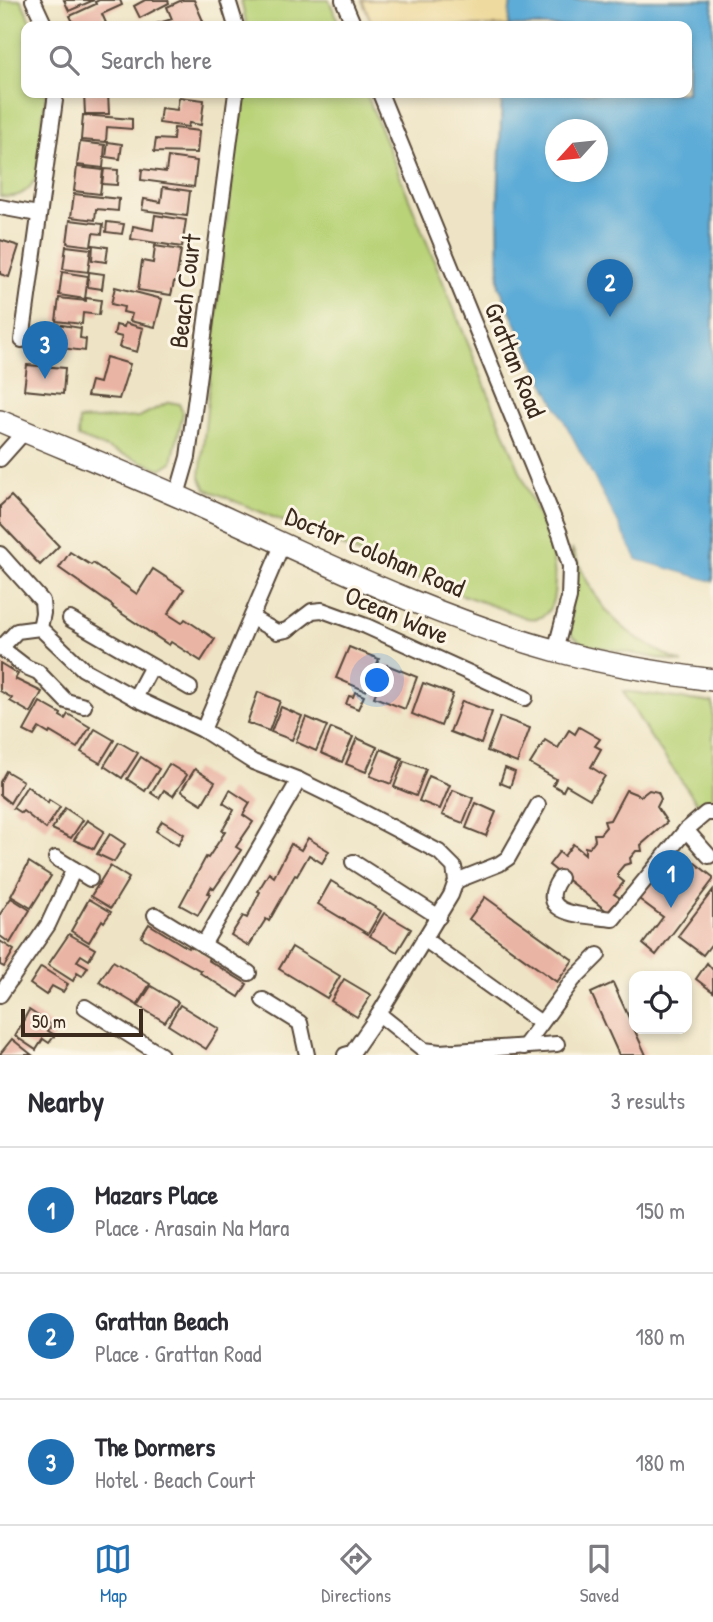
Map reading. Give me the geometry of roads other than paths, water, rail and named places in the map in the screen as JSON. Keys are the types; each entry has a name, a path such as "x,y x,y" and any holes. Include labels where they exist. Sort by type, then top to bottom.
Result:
{"main road":[{"name":"Doctor Colohan Road","path":"0,421 177,495 392,592 474,624 555,650 622,667 713,680"}],"street":[{"path":"33,0 43,21"},
{"path":"228,0 234,21"},
{"path":"343,0 352,21"},
{"path":"22,340 54,98"},
{"name":"Beach Court","path":"177,495 188,457 235,98"},
{"name":"Grattan Road","path":"382,98 560,534 570,566 569,598 555,650"},
{"path":"0,207 38,214"},
{"path":"0,459 25,431"},
{"path":"203,730 283,543"},
{"path":"0,554 42,601 40,628"},
{"name":"Ocean Wave","path":"251,618 277,632 287,630 312,611 322,610 366,626 525,698"},
{"path":"71,619 151,668 190,688"},
{"path":"40,628 17,631 1,647 26,667 38,672 66,701 84,706"},
{"path":"40,628 83,669 135,698 203,730 253,762 299,780 439,852 454,867 456,881 439,917 379,1014 352,1053 345,1055"},
{"path":"135,698 151,668"},
{"path":"203,945 299,780"},
{"path":"456,881 508,858 538,805"},
{"path":"560,878 552,890 551,900 556,908 613,919 686,830 706,813 713,813"},
{"path":"686,830 709,856"},
{"path":"57,858 90,879"},
{"path":"353,862 439,917"},
{"path":"0,995 48,925 74,869"},
{"path":"155,915 248,973"},
{"path":"424,939 541,1023"},
{"path":"524,1046 573,980 598,955"},
{"path":"263,1000 300,1023 307,1055"},
{"path":"85,1007 161,1055"},
{"path":"379,1014 424,1050 440,1052 557,1044"}],"water":[{"path":"511,0 713,0 713,582 637,560 537,371 499,287 498,205 502,98 692,98 692,21 509,21"}],"place":[{"name":"Grattan Beach","path":"610,317"},
{"name":"The Dormers","path":"45,379"},
{"name":"Mazars Place","path":"671,908"}]}
